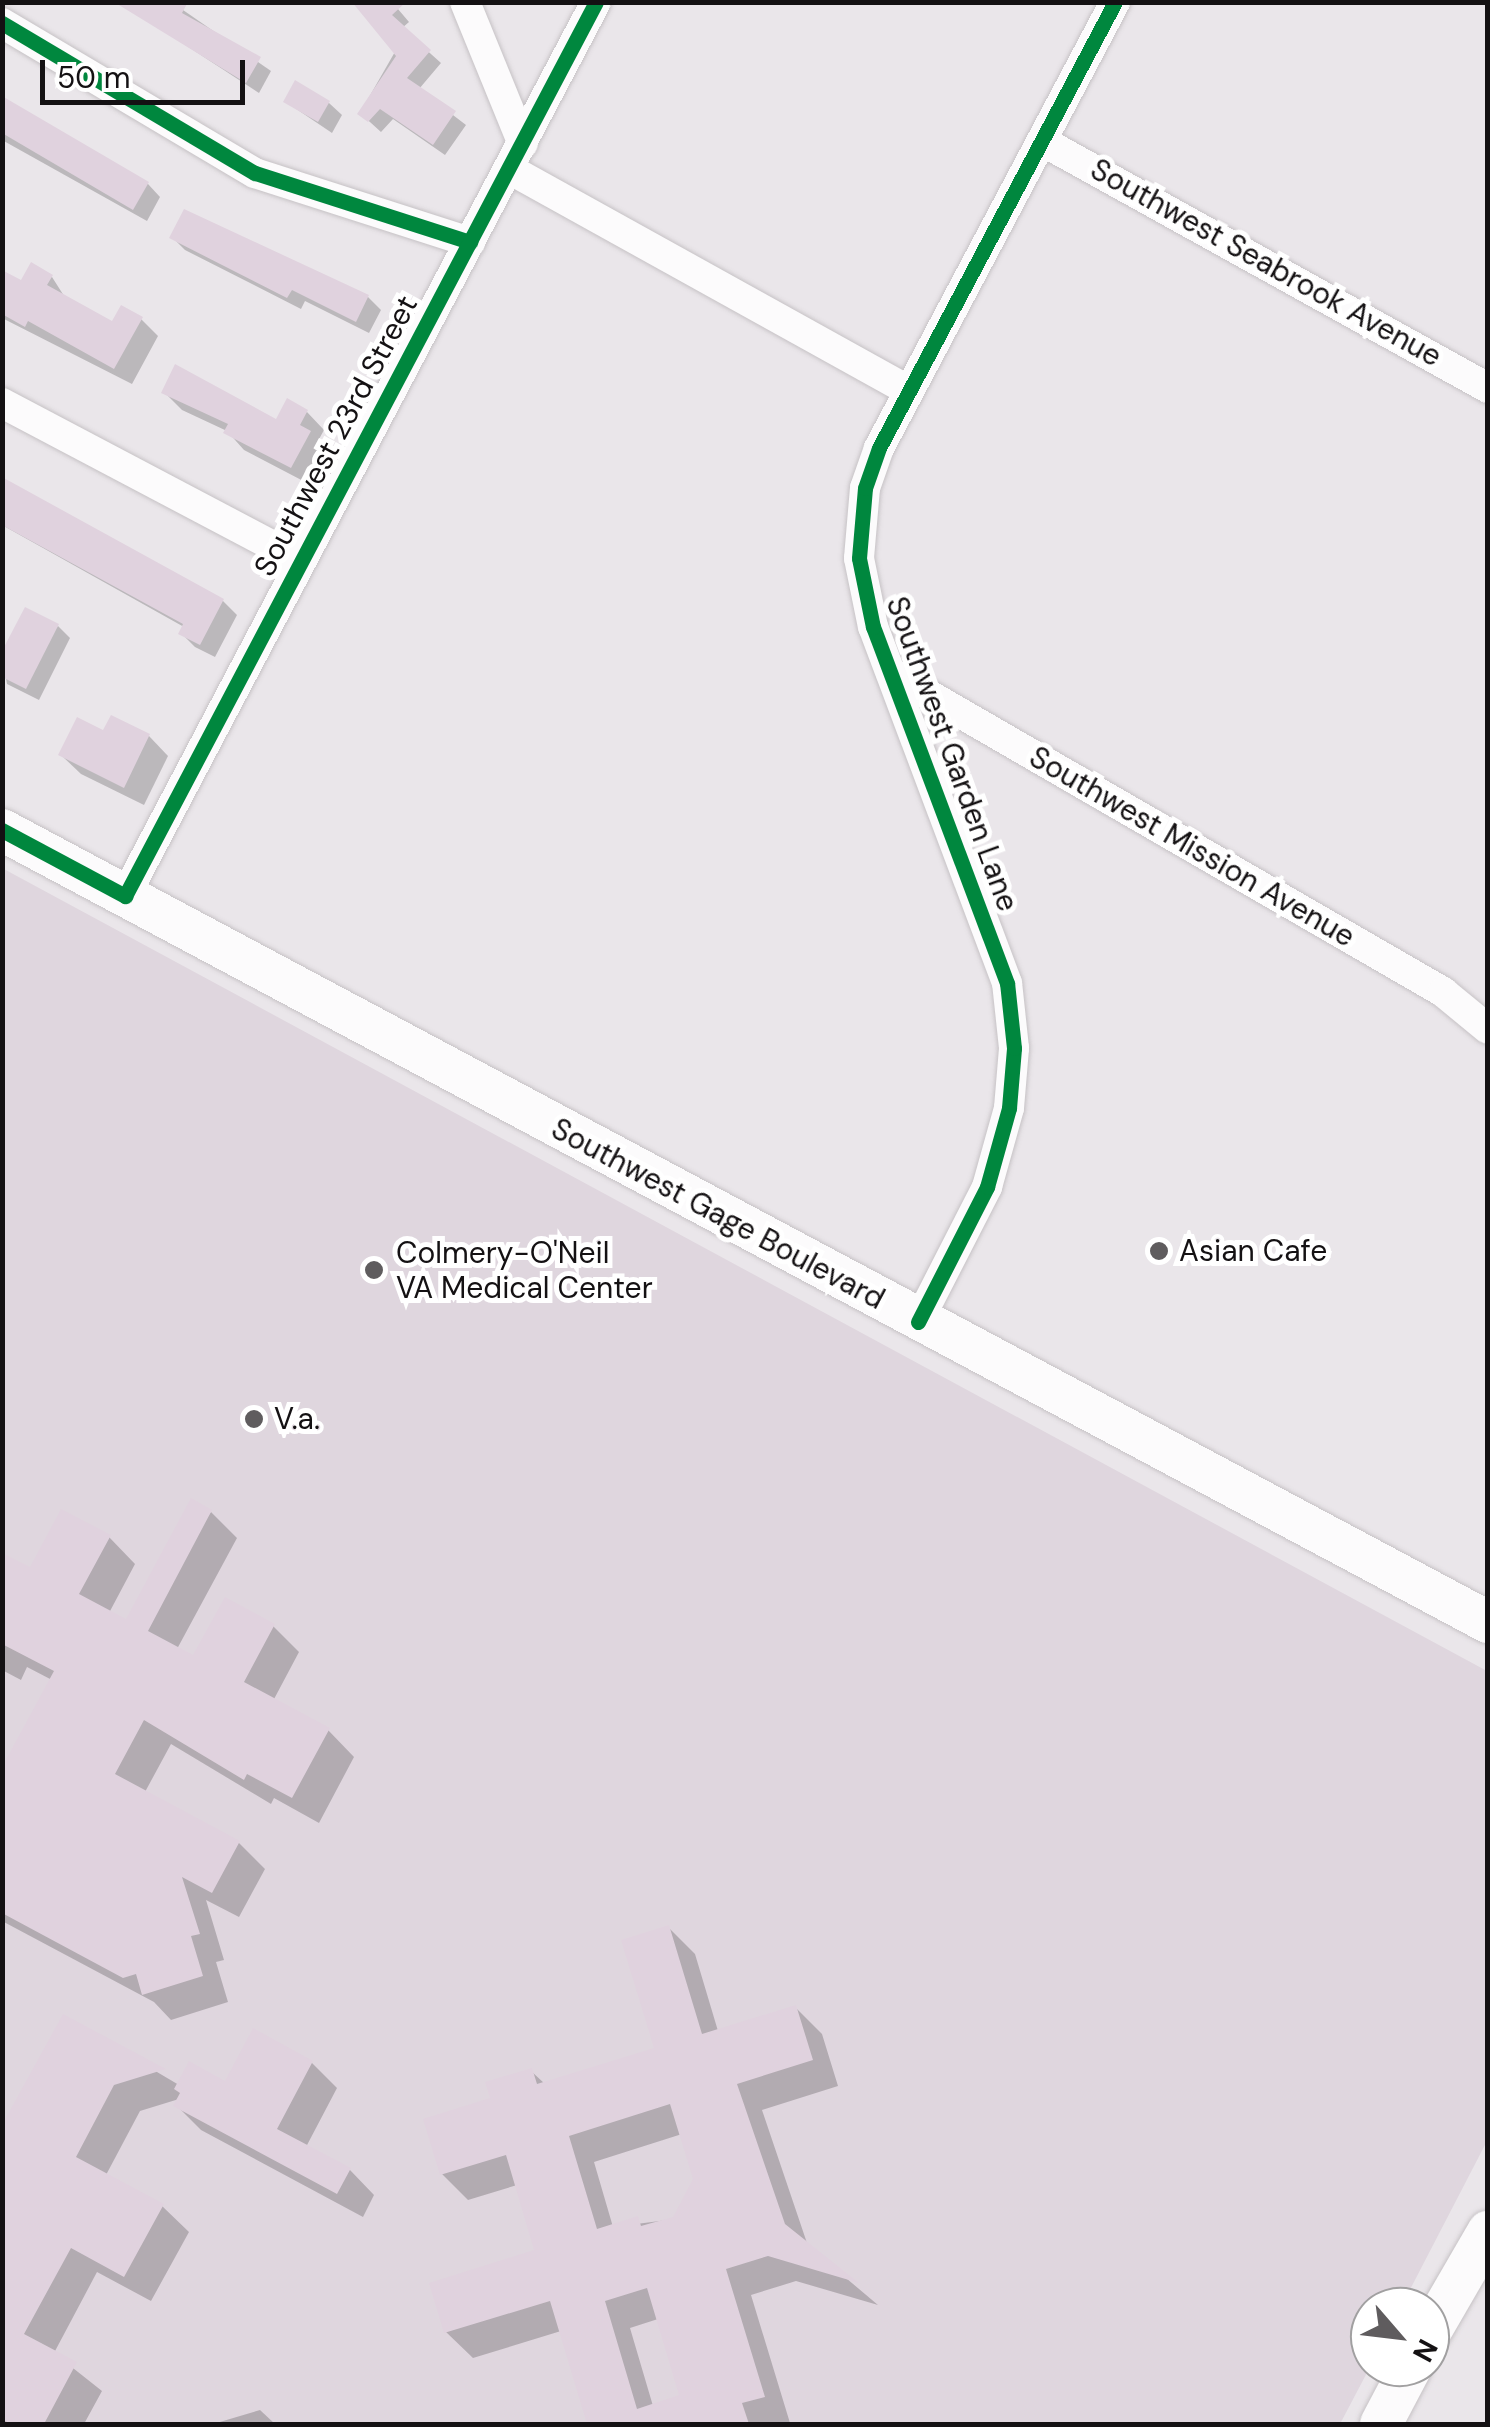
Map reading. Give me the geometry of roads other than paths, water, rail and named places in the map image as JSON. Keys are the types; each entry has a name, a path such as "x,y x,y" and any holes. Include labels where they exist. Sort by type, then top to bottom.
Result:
{"main road":[{"name":"Southwest Gage Boulevard","path":"2,830 918,1322 1488,1622"},
{"path":"1450,2298 1488,2232"},
{"path":"1380,2424 1400,2387"}],"street":[{"path":"464,2 516,156 909,391"},
{"name":"Southwest 23rd Street","path":"125,896 596,2"},
{"name":"Southwest Garden Lane","path":"918,1322 986,1187 1009,1108 1014,1048 1007,983 861,582 859,534 879,448 1115,2"},
{"path":"2,23 255,173 470,242"},
{"name":"Southwest Seabrook Avenue","path":"1042,141 1488,388"},
{"path":"2,404 300,560"},
{"name":"Southwest Mission Avenue","path":"891,673 1443,992 1488,1029"}],"place":[{"name":"Asian Cafe","path":"1159,1251"},
{"name":"Colmery-O'Neil VA Medical Center","path":"374,1270"},
{"name":"V.a.","path":"254,1419"}]}
